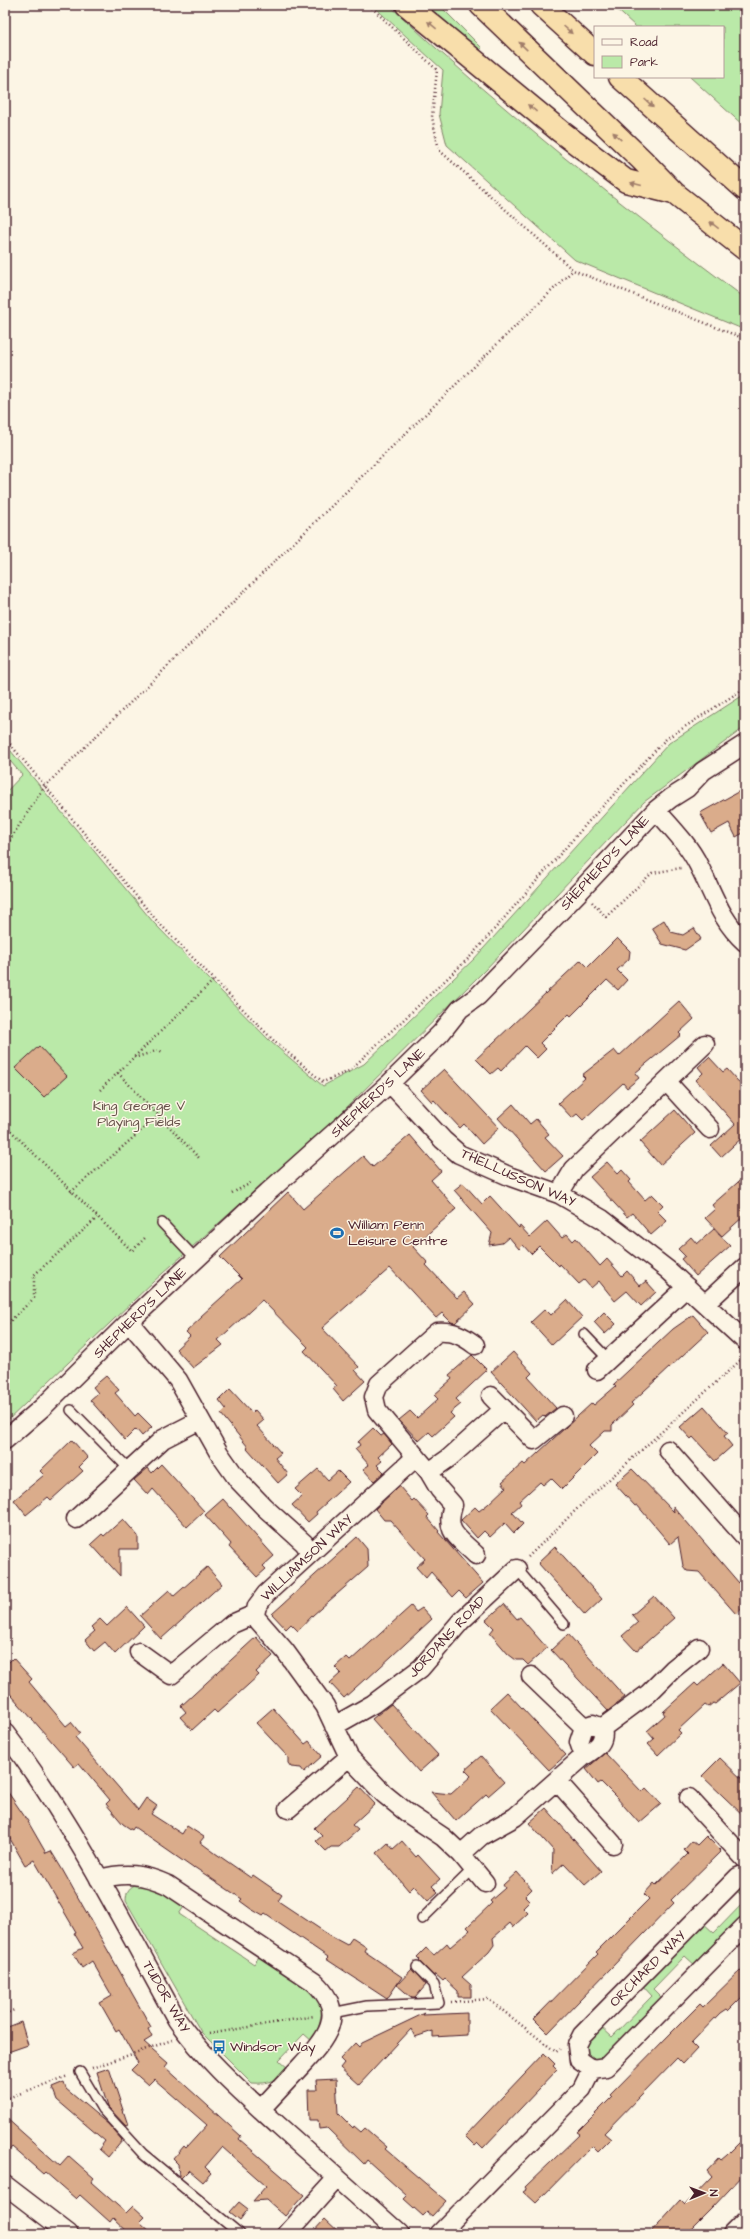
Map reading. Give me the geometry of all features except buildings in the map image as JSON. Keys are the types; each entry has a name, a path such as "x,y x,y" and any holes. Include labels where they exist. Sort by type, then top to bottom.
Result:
{"highway":[{"path":"407,5 560,131 626,181 674,193"},
{"path":"481,5 642,160 674,193 745,249"},
{"path":"541,5 594,53"},
{"path":"621,78 745,189"}],"street":[{"name":"SHEPHERD'S LANE","path":"5,1440 43,1407 129,1322 390,1083 441,1033 460,1009 478,996 656,810 670,798 687,788 703,772 745,744"},
{"path":"656,810 680,837 699,865 714,901 728,922 745,942"},
{"path":"559,1194 574,1169 667,1082 705,1044"},
{"path":"667,1082 710,1128"},
{"name":"THELLUSSON WAY","path":"390,1083 443,1140 459,1154 511,1177 559,1194 602,1219 687,1287 745,1341"},
{"path":"705,1304 745,1267"},
{"path":"602,1364 687,1287"},
{"path":"129,1322 178,1380 219,1453 238,1480 304,1543 310,1552"},
{"path":"475,1345 463,1336 452,1332 437,1332 408,1356 379,1384 376,1390 374,1404 377,1410 429,1472 439,1489 453,1505 448,1519 450,1527 476,1555"},
{"path":"491,1396 534,1440 563,1416"},
{"path":"429,1472 449,1458 504,1409"},
{"path":"76,1519 163,1439 200,1420"},
{"path":"668,1450 745,1537"},
{"name":"WILLIAMSON WAY","path":"416,1457 310,1552 266,1594 259,1601 255,1614 259,1623 285,1651 325,1706 349,1757 384,1794 410,1815 443,1837 461,1854 485,1883"},
{"name":"JORDANS ROAD","path":"334,1726 373,1704 421,1668 461,1620 517,1569"},
{"path":"139,1652 171,1675 232,1624 255,1614"},
{"path":"602,1728 648,1694 673,1669 699,1648"},
{"path":"531,1676 584,1727"},
{"path":"584,1727 593,1724 602,1728"},
{"path":"584,1727 579,1742 584,1756"},
{"path":"461,1854 481,1836 515,1817 584,1756 600,1745 604,1738 602,1728"},
{"name":"TUDOR WAY","path":"5,1733 33,1770 61,1812 177,2020 190,2038 206,2057 261,2109 400,2234"},
{"path":"288,1809 349,1757"},
{"path":"557,1781 613,1844"},
{"path":"689,1798 745,1859"},
{"path":"99,1879 129,1873 155,1879 168,1885 314,1982 327,1997 332,2013 330,2028 324,2040 261,2109"},
{"name":"ORCHARD WAY","path":"592,2069 579,2060 576,2050 579,2040 738,1877 745,1874"},
{"path":"439,2234 582,2089 592,2069 602,2069 610,2064 745,1926"},
{"path":"287,2234 337,2178"},
{"path":"5,2185 69,2234"},
{"path":"732,2234 745,2221"}],"lane":[{"path":"162,1223 196,1260"},
{"path":"584,1334 602,1364"},
{"path":"72,1410 129,1469"},
{"path":"517,1569 564,1624"},
{"path":"422,1919 473,1869"},
{"path":"332,2013 367,2006 439,2003 434,1984 417,1967"},
{"path":"80,2072 102,2109 144,2154 240,2234"}],"path":[{"path":"369,5 437,70 432,117 439,150 573,270 745,339"},
{"path":"5,847 45,786 573,270"},
{"path":"5,738 157,921 275,1042 323,1082 349,1071 471,956 589,821 666,739 745,688"},
{"path":"581,890 606,917 652,873 699,865"},
{"path":"100,1090 214,980"},
{"path":"134,1058 159,1050 162,1052"},
{"path":"118,1073 200,1159"},
{"path":"71,1192 159,1115"},
{"path":"5,1125 97,1218 132,1251 145,1238"},
{"path":"5,1326 34,1298 34,1275 97,1218"},
{"path":"517,1569 582,1504 745,1355"},
{"path":"439,2003 488,1999 556,2052 562,2046"},
{"path":"5,2014 14,2010"},
{"path":"5,2099 172,2040 332,2013"}],"green space":[{"path":"372,5 389,5 518,120 608,193 745,298 745,330 575,260 447,145 439,114 443,70"},
{"path":"426,5 439,5 482,48 479,51"},
{"path":"612,5 726,5 745,13 745,127 691,78 724,78 724,26 635,26"},
{"name":"King George V Playing Fields","path":"745,694 745,727 644,802 485,970 333,1121 153,1282 5,1423 5,793 22,775 5,755 5,744 154,923 271,1042 323,1086 364,1064 474,959 669,743"},
{"path":"139,1883 175,1896 186,1904 179,1914 254,1964 261,1954 300,1980 317,1994 321,2005 321,2018 313,2042 304,2034 279,2060 289,2069 280,2076 272,2081 264,2083 252,2083 201,2032 126,1901 129,1890"},
{"path":"745,1883 745,1899 734,1888"},
{"path":"745,1901 745,1919 697,1967 685,1956 653,1989 665,2001 608,2059 591,2063 583,2047 600,2026 612,2037 652,1996 641,1984 702,1922 714,1933"}],"place":[{"name":"William Penn Leisure Centre","path":"337,1233"},
{"name":"Windsor Way","path":"219,2047"}]}
